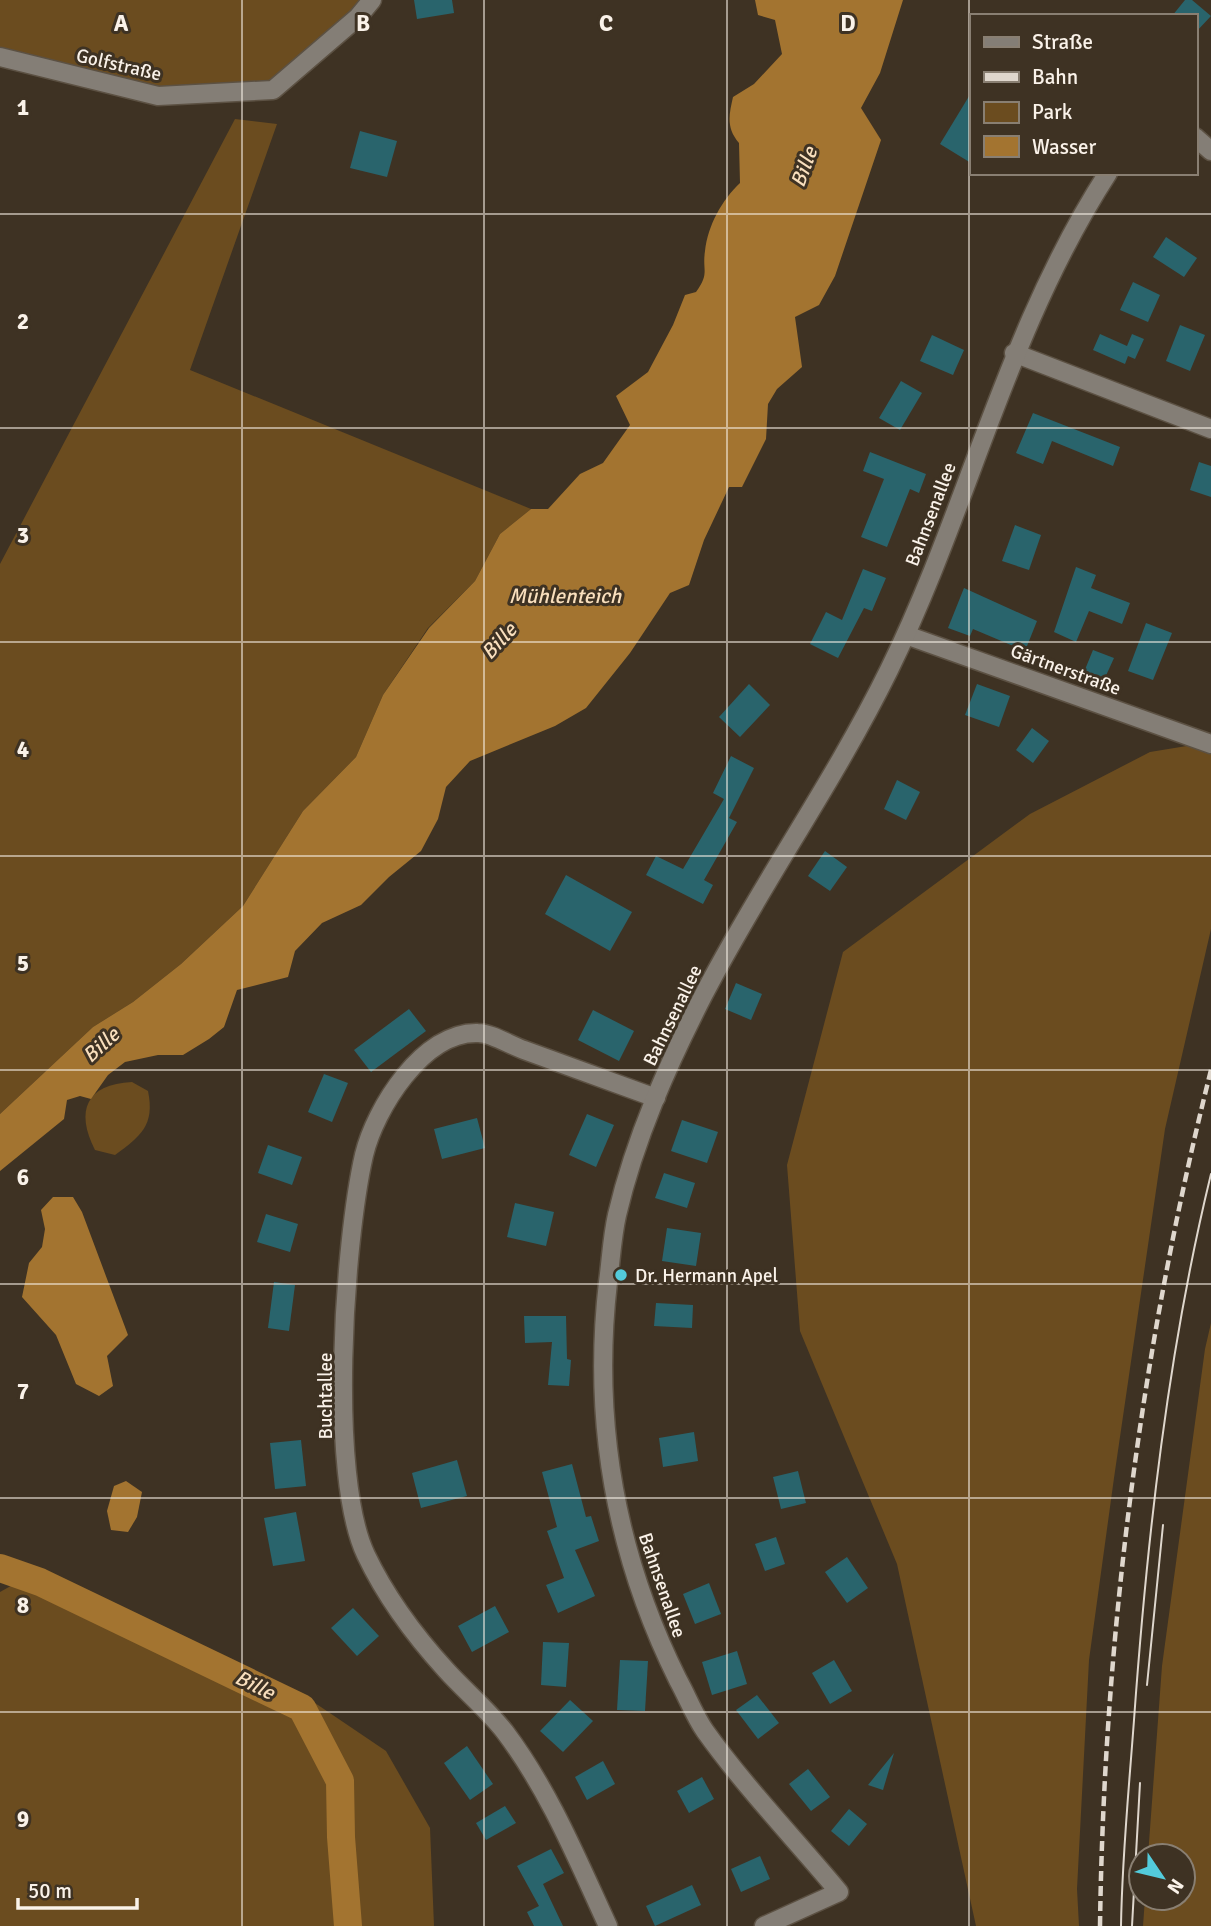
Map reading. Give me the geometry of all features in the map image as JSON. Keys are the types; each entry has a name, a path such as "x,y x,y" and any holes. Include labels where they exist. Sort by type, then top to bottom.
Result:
{"street":[{"name":"Golfstraße","path":"0,57 158,96 273,90 358,17 372,0"},
{"path":"1197,139 1211,150"},
{"name":"Bahnsenallee","path":"764,1926 839,1892 703,1728 662,1648 628,1560 610,1468 602,1382 606,1300 616,1218 645,1121 706,990 867,713 906,635 1014,353 1061,256 1107,175"},
{"path":"1014,353 1211,429"},
{"name":"Gärtnerstraße","path":"906,635 1211,744"},
{"name":"Buchtallee","path":"608,1926 550,1798 503,1731 444,1667 395,1607 364,1553 348,1488 343,1390 348,1302 353,1225 365,1153 385,1103 410,1067 444,1042 478,1033 656,1098"}],"green space":[{"path":"0,0 363,0 354,12 269,84 158,88 0,48"},
{"path":"235,119 277,124 190,370 531,509 500,534 475,581 428,628 383,695 356,757 303,811 243,906 181,964 133,1002 93,1027 0,1114 0,564"},
{"path":"1211,742 1211,929 1165,1129 1089,1660 1077,1889 1079,1926 976,1926 897,1564 800,1331 787,1165 843,952 1030,814 1150,752"},
{"path":"132,1082 148,1091 149,1113 144,1129 115,1155 95,1150 86,1123 89,1102 104,1088"},
{"path":"1211,1323 1211,1926 1143,1926 1144,1912 1197,1912 1197,1842 1149,1842 1162,1666 1205,1349"},
{"path":"41,1569 315,1703 386,1751 430,1828 434,1926 0,1926 0,1592"}],"water":[{"name":"Mühlenteich","path":"755,0 903,0 880,73 861,108 881,140 835,276 819,305 795,317 802,367 777,389 768,404 766,439 742,487 729,487 704,540 689,585 670,593 630,653 586,708 555,726 470,761 446,787 438,819 421,851 361,905 322,923 295,951 288,977 237,990 224,1027 183,1055 158,1055 125,1062 108,1075 91,1099 80,1096 67,1100 64,1119 0,1171 0,1114 93,1027 133,1002 181,964 243,906 303,811 356,757 383,695 429,628 475,581 500,534 531,509 548,509 580,474 603,463 630,425 616,396 648,372 673,325 685,295 696,292 700,286 704,276 707,241 713,223 727,197 740,183 739,143 732,132 730,121 733,97 754,84 782,54 775,20 758,15"},
{"path":"53,1197 73,1197 82,1212 128,1335 107,1356 113,1386 99,1396 76,1384 56,1335 22,1297 29,1263 42,1247 45,1229 41,1210"},
{"path":"126,1481 142,1492 137,1517 128,1532 111,1530 107,1511 114,1486"}],"building":[{"path":"414,0 452,0 454,13 417,19"},
{"path":"1185,0 1192,0 1211,16 1197,31 1197,14 1174,14"},
{"path":"970,95 970,162 940,144"},
{"path":"360,131 397,141 387,177 350,168"},
{"path":"1166,237 1197,258 1184,277 1153,257"},
{"path":"1133,282 1160,295 1148,322 1120,310"},
{"path":"1180,325 1205,335 1190,371 1166,361"},
{"path":"1100,334 1127,346 1132,334 1144,339 1135,359 1128,356 1125,364 1093,350"},
{"path":"932,335 964,350 953,375 920,361"},
{"path":"901,381 922,393 900,430 879,418"},
{"path":"1033,413 1120,447 1113,466 1052,441 1043,464 1016,453"},
{"path":"870,452 926,474 919,493 910,489 887,547 861,537 884,479 863,471"},
{"path":"1199,462 1211,466 1211,497 1190,490"},
{"path":"1015,525 1041,535 1029,570 1002,561"},
{"path":"1076,567 1096,575 1091,588 1130,603 1122,624 1089,611 1076,642 1054,632"},
{"path":"863,569 886,578 872,611 864,608 838,658 810,644 826,612 842,620"},
{"path":"964,588 1037,621 1025,651 973,629 970,636 948,628"},
{"path":"1146,623 1172,633 1153,680 1128,671"},
{"path":"1093,650 1114,658 1104,680 1084,672"},
{"path":"749,684 770,705 740,737 719,717"},
{"path":"977,684 1010,696 999,727 965,715"},
{"path":"1032,728 1049,741 1033,763 1016,750"},
{"path":"731,756 754,768 729,818 737,822 704,880 713,885 703,904 646,875 656,856 683,869 724,799 713,793"},
{"path":"897,780 920,792 906,820 884,809"},
{"path":"825,851 847,867 830,891 808,876"},
{"path":"566,875 632,912 610,951 545,914"},
{"path":"736,983 762,994 751,1020 725,1009"},
{"path":"409,1009 426,1031 371,1072 354,1050"},
{"path":"593,1010 634,1031 619,1061 578,1040"},
{"path":"324,1074 348,1083 332,1122 308,1112"},
{"path":"587,1114 614,1125 596,1167 569,1155"},
{"path":"477,1118 485,1148 442,1159 434,1129"},
{"path":"682,1120 718,1132 707,1163 671,1151"},
{"path":"268,1145 302,1157 292,1185 258,1173"},
{"path":"664,1173 695,1183 687,1208 655,1198"},
{"path":"515,1203 554,1212 546,1246 507,1237"},
{"path":"266,1214 298,1224 290,1252 257,1242"},
{"path":"667,1228 701,1233 696,1266 662,1261"},
{"path":"274,1282 295,1285 289,1331 268,1328"},
{"path":"656,1303 693,1305 692,1328 654,1326"},
{"path":"524,1316 566,1316 567,1359 571,1360 569,1386 548,1385 552,1342 525,1343"},
{"path":"694,1432 698,1461 663,1467 659,1438"},
{"path":"301,1440 306,1486 275,1489 270,1443"},
{"path":"457,1460 467,1496 421,1508 412,1473"},
{"path":"572,1464 586,1517 591,1516 599,1541 575,1550 595,1596 558,1613 546,1585 564,1578 547,1531 557,1527 542,1472"},
{"path":"798,1471 806,1503 781,1509 773,1477"},
{"path":"296,1512 305,1561 273,1566 264,1518"},
{"path":"776,1537 785,1564 765,1571 755,1544"},
{"path":"847,1557 868,1588 847,1603 825,1572"},
{"path":"709,1583 721,1614 695,1624 683,1594"},
{"path":"495,1606 509,1632 472,1652 458,1626"},
{"path":"353,1608 379,1636 357,1656 331,1628"},
{"path":"543,1642 569,1643 566,1687 541,1685"},
{"path":"737,1651 747,1684 712,1695 702,1662"},
{"path":"620,1660 648,1661 645,1711 617,1710"},
{"path":"834,1660 852,1691 830,1704 812,1673"},
{"path":"757,1695 779,1723 758,1739 736,1710"},
{"path":"570,1700 593,1721 563,1752 540,1731"},
{"path":"467,1746 493,1784 470,1800 444,1763"},
{"path":"894,1753 883,1790 868,1785"},
{"path":"603,1761 615,1784 587,1800 575,1777"},
{"path":"808,1769 830,1797 811,1811 789,1784"},
{"path":"702,1777 714,1799 689,1813 677,1791"},
{"path":"505,1806 516,1823 486,1840 476,1823"},
{"path":"849,1809 867,1824 849,1846 831,1831"},
{"path":"551,1849 564,1873 543,1884 563,1926 534,1926 527,1912 539,1906 517,1866"},
{"path":"760,1856 770,1879 741,1892 731,1869"},
{"path":"692,1885 701,1905 655,1926 646,1906"}],"waterway":[{"name":"Bille","path":"0,1568 40,1582 302,1708 340,1781 348,1926"}],"tram line":[{"path":"1121,1926 1139,1652 1161,1445 1183,1308 1211,1174"},
{"path":"1147,1685 1163,1525"},
{"path":"1132,1926 1140,1783"}],"railway":[{"path":"1100,1926 1109,1710 1131,1495 1146,1387 1165,1281 1211,1070"}],"place":[{"name":"Dr. Hermann Apel","path":"621,1275"}]}
